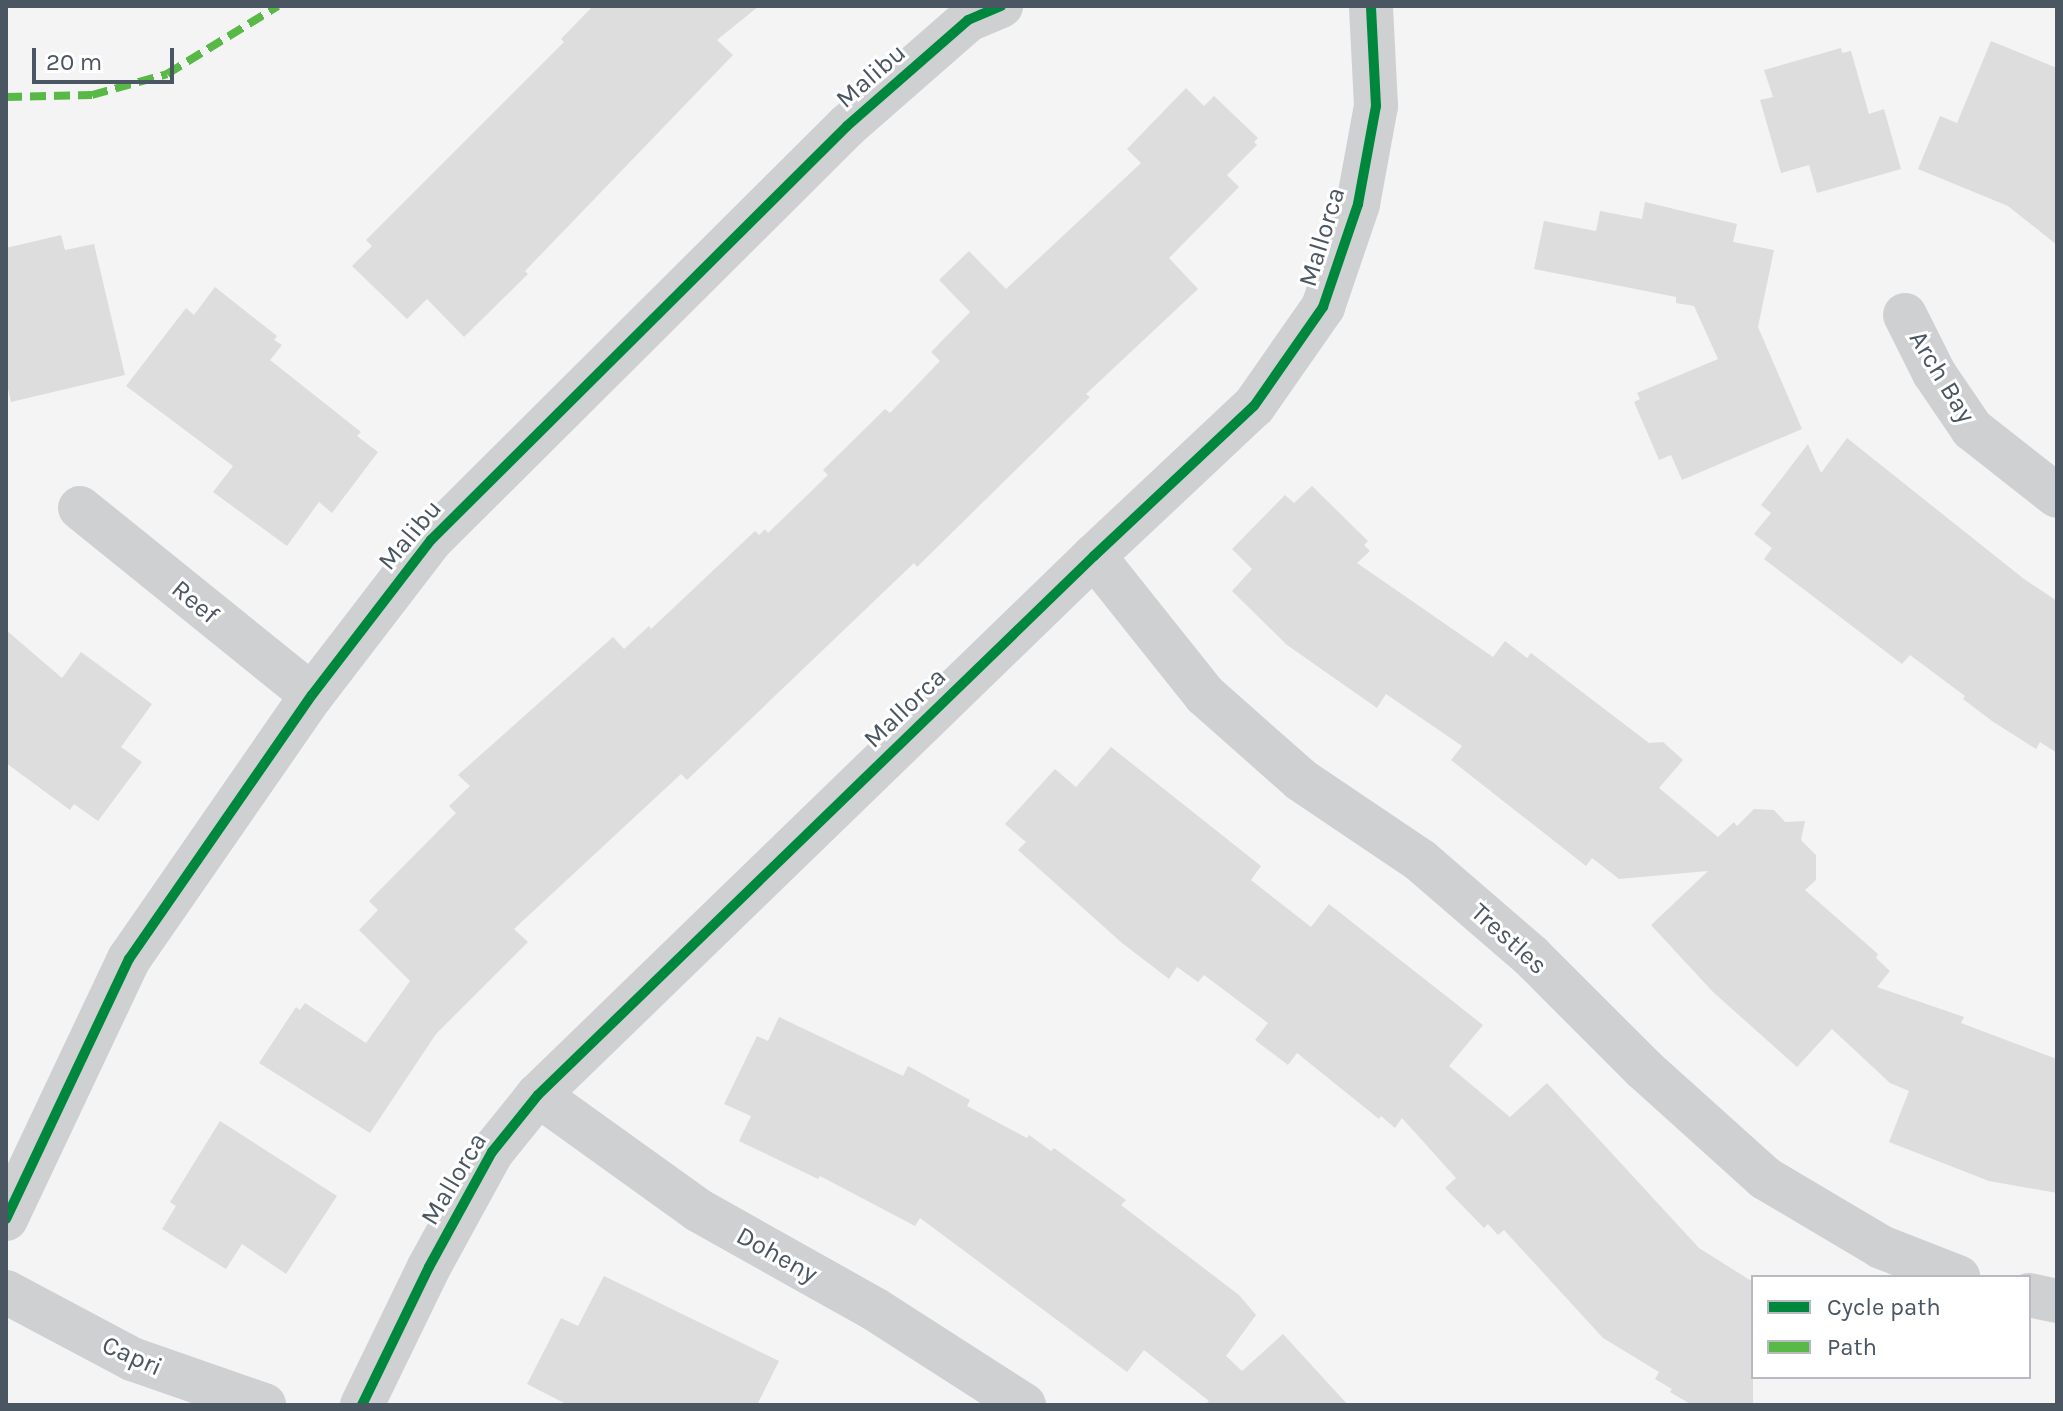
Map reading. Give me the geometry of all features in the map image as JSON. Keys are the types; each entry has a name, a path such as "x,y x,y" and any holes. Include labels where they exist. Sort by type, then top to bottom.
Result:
{"street":[{"name":"Malibu","path":"6,1219 129,959 312,695 431,540 559,409 847,126 968,20 1001,6"},
{"name":"Mallorca","path":"362,1405 429,1267 492,1152 538,1095 1094,556 1254,406 1323,307 1358,204 1376,106 1371,6"},
{"name":"Arch Bay","path":"1905,315 1934,373 1972,429 2057,496"},
{"name":"Reef","path":"80,508 312,695"},
{"name":"Trestles","path":"1094,556 1205,695 1301,780 1421,861 1531,956 1644,1069 1765,1178 1881,1247 1953,1275"},
{"name":"Doheny","path":"538,1095 698,1210 876,1310 1024,1405"},
{"name":"Capri","path":"6,1292 132,1359 264,1405"},
{"path":"2031,1295 2057,1301"}],"building":[{"path":"593,6 759,6 717,40 733,55 525,271 528,274 464,337 427,299 407,319 352,266 372,246 366,240 564,42 561,39"},
{"path":"1991,41 2057,68 2057,245 2008,206 1918,169 1940,116 1957,123"},
{"path":"1841,48 1842,53 1851,51 1869,114 1884,109 1901,169 1817,193 1809,165 1781,173 1760,100 1773,97 1764,70"},
{"path":"1186,88 1204,106 1214,96 1258,138 1254,142 1257,145 1227,175 1239,187 1169,258 1198,289 1086,394 1090,397 917,567 914,563 687,780 681,774 514,929 528,942 436,1034 370,1133 259,1063 296,1007 300,1010 305,1003 366,1043 410,981 359,930 378,910 369,901 456,813 449,806 470,786 458,775 613,637 624,649 649,626 651,629 755,531 759,535 765,529 768,533 828,475 823,470 885,409 890,413 940,361 931,352 970,312 939,280 969,251 1006,289 1141,163 1127,149"},
{"path":"1645,202 1737,224 1733,242 1774,250 1758,327 1802,429 1682,480 1671,455 1659,460 1634,402 1640,399 1637,393 1718,359 1694,306 1676,303 1676,297 1534,269 1544,221 1596,231 1600,211 1642,219"},
{"path":"61,235 65,250 94,244 125,375 11,402 6,380 6,248"},
{"path":"215,287 277,336 274,340 282,345 270,360 361,432 357,436 378,452 332,513 319,502 287,546 213,492 233,466 126,386 186,308 194,315"},
{"path":"1847,438 2024,579 2057,601 2057,753 2040,742 2036,749 1992,721 1963,699 1965,696 1910,655 1902,664 1764,559 1772,548 1754,534 1771,513 1761,505 1808,444 1821,473"},
{"path":"1312,486 1368,541 1364,545 1370,551 1357,563 1493,657 1505,641 1527,658 1531,653 1649,743 1663,742 1683,760 1659,788 1718,837 1734,822 1737,826 1754,809 1774,810 1785,822 1805,821 1801,840 1816,855 1816,880 1805,890 1878,954 1876,958 1890,971 1877,987 1964,1017 1961,1023 2057,1059 2057,1193 1989,1181 1889,1142 1909,1091 1890,1083 1832,1029 1797,1067 1713,992 1651,925 1708,871 1619,879 1592,858 1586,866 1451,760 1462,746 1386,694 1377,708 1287,645 1232,591 1252,569 1232,549 1285,495 1294,503"},
{"path":"6,630 62,678 81,652 152,704 121,747 142,762 98,821 74,804 70,810 6,763"},
{"path":"1111,747 1261,866 1251,880 1311,927 1329,904 1483,1025 1449,1066 1510,1117 1547,1083 1699,1248 1751,1281 1753,1405 1692,1405 1670,1392 1672,1389 1655,1379 1659,1372 1603,1338 1504,1230 1498,1235 1488,1224 1484,1228 1445,1188 1456,1178 1402,1118 1395,1128 1381,1116 1379,1119 1297,1053 1288,1065 1255,1040 1268,1023 1204,975 1198,982 1177,967 1169,979 1122,943 1018,850 1026,842 1005,824 1055,769 1076,787"},
{"path":"779,1017 903,1076 908,1066 970,1100 967,1106 1027,1138 1029,1135 1051,1151 1054,1148 1126,1200 1121,1205 1239,1295 1256,1315 1226,1356 1242,1371 1283,1334 1348,1405 1204,1405 1209,1401 1144,1350 1127,1372 920,1218 915,1226 820,1176 818,1179 739,1141 751,1116 724,1104 757,1036 768,1041"},
{"path":"220,1121 337,1196 286,1274 242,1244 226,1269 162,1229 176,1206 170,1202"},
{"path":"604,1276 779,1361 757,1405 568,1405 527,1384 561,1318 578,1326"}],"marked path":[{"path":"6,97 92,95 167,74 278,6"}],"cycle path":[{"path":"6,1219 129,959 312,695 431,540 847,126 968,20 1001,6"},
{"path":"362,1405 429,1267 492,1152 538,1095 1094,556 1254,406 1323,307 1358,204 1376,106 1371,6"}]}
